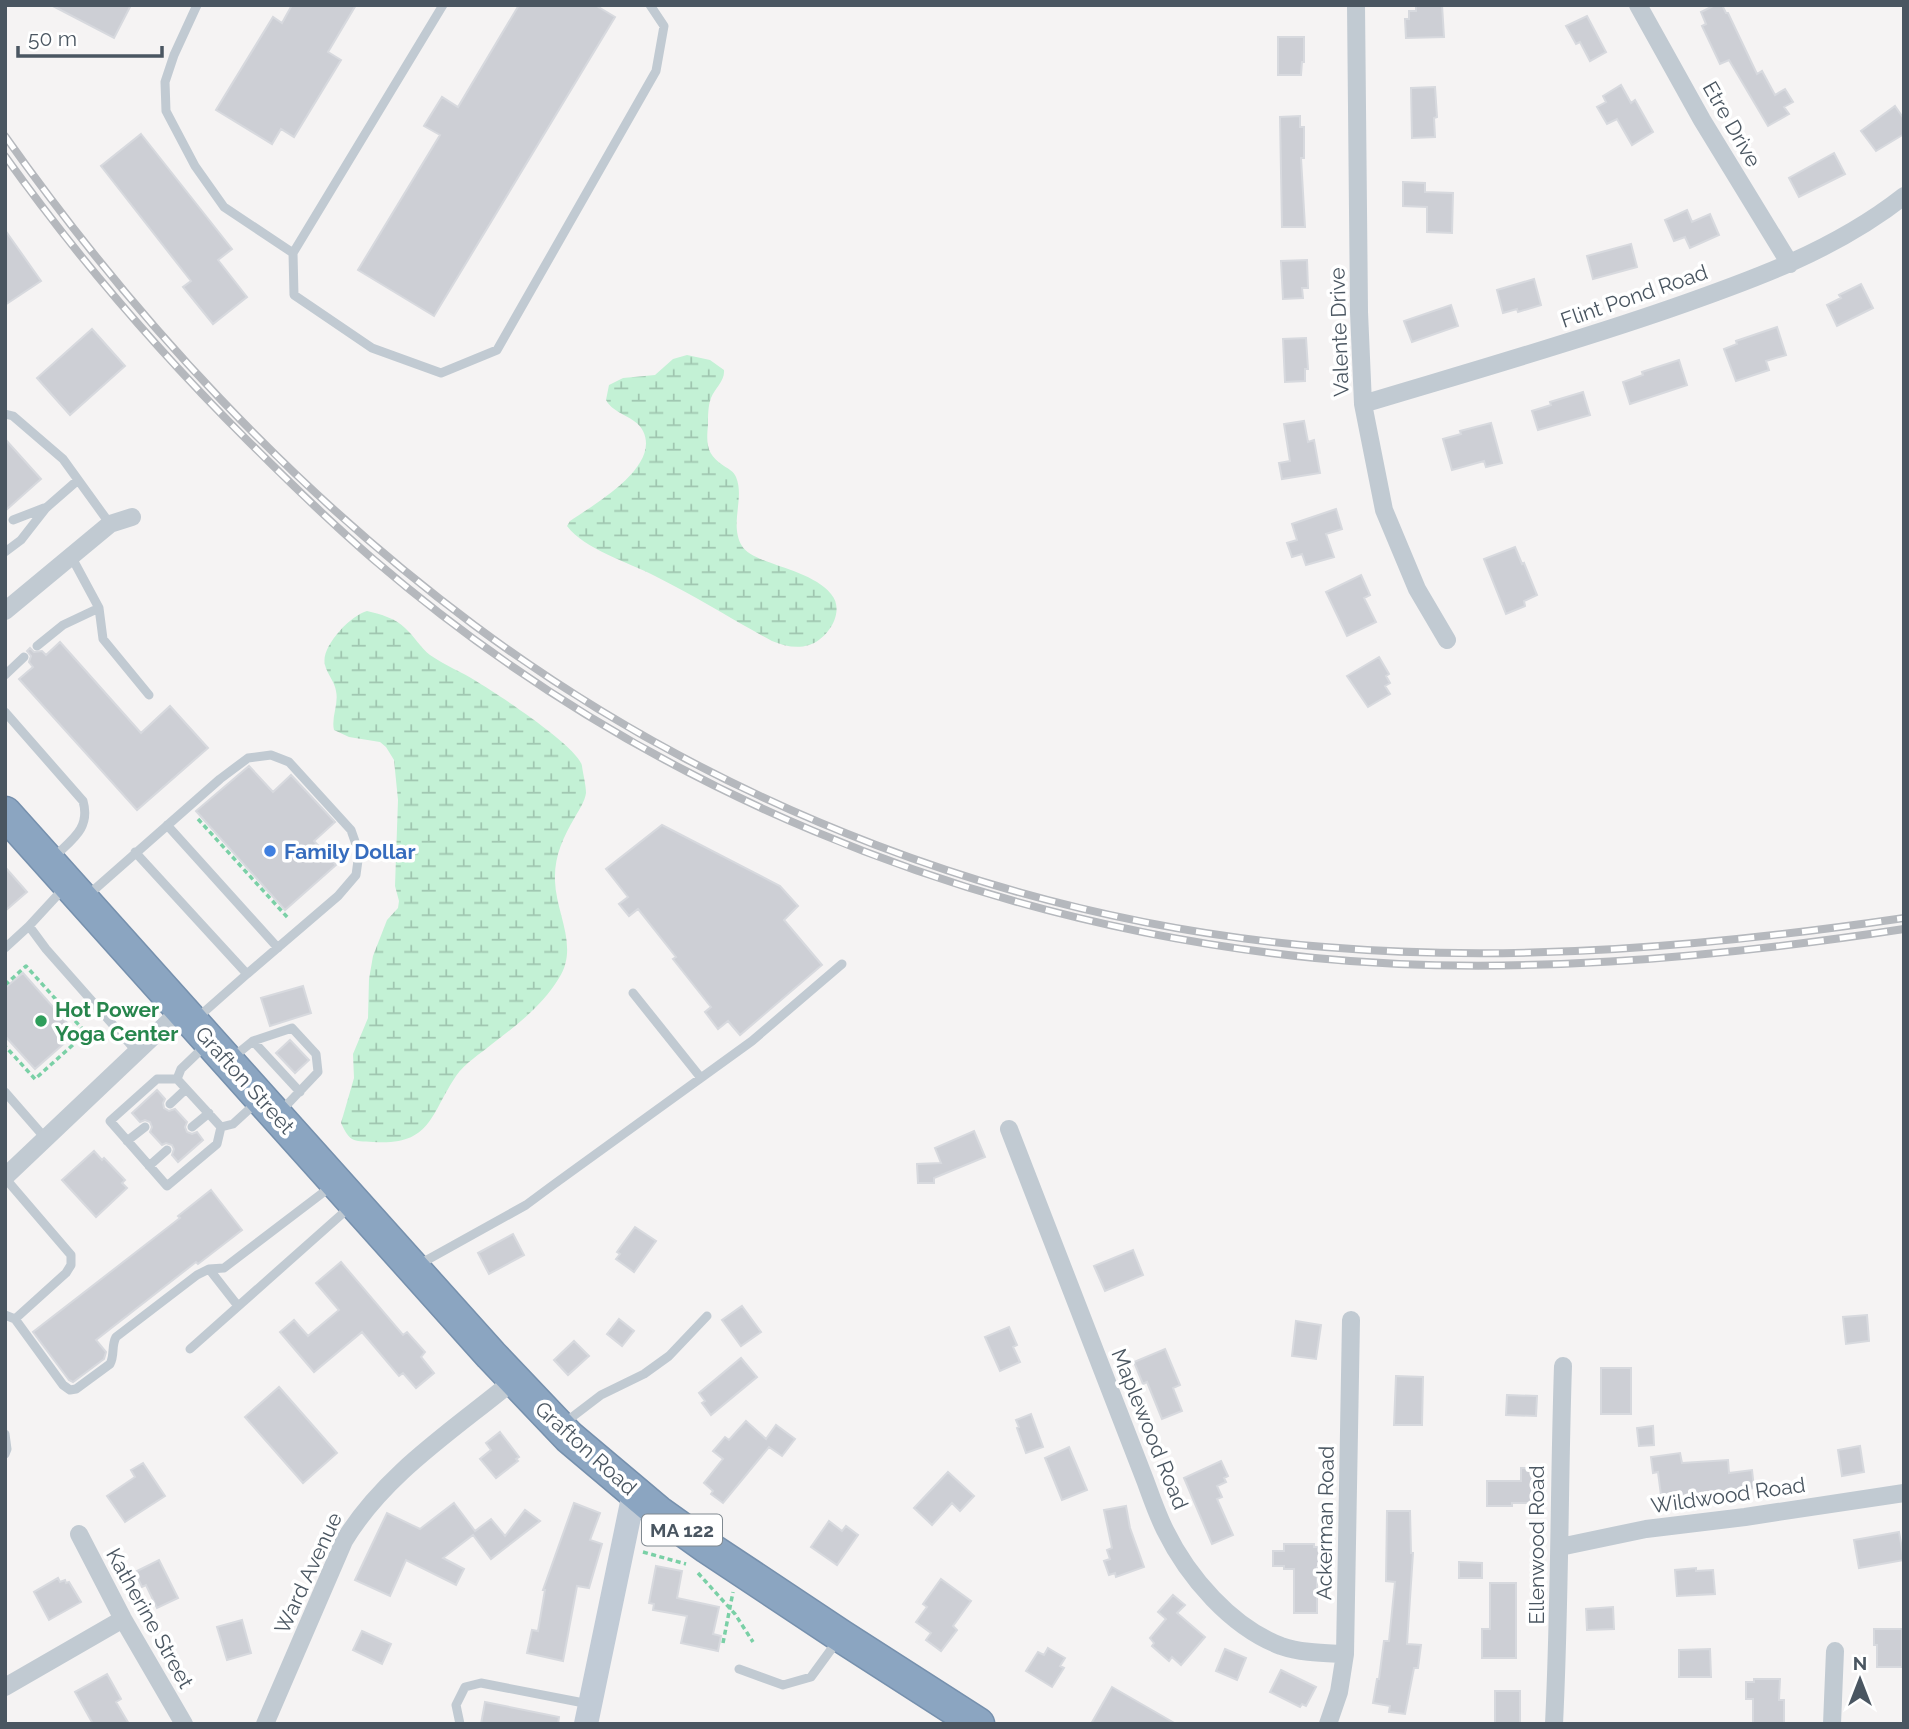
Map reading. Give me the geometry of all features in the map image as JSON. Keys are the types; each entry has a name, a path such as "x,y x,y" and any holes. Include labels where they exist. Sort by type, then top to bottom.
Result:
{"highway":[{"name":"Grafton Street","path":"5,813 421,1276"},
{"name":"Grafton Road","path":"421,1276 559,1427 635,1493 707,1548 961,1719"}],"street":[{"name":"Valente Drive","path":"1356,5 1359,312 1363,404 1384,510 1417,589 1447,640"},
{"name":"Etre Drive","path":"1638,5 1702,120 1790,264"},
{"name":"Flint Pond Road","path":"1363,404 1598,334 1790,264 1904,196"},
{"path":"5,611 110,524 132,517"},
{"path":"5,1177 137,1052 203,1033"},
{"name":"Maplewood Road","path":"1009,1129 1144,1480 1166,1531 1182,1558 1219,1603 1238,1622 1254,1632 1282,1646 1345,1654"},
{"name":"Ackerman Road","path":"1328,1724 1339,1692 1345,1654 1351,1320"},
{"name":"Ellenwood Road","path":"1555,1724 1563,1366"},
{"name":"Ward Avenue","path":"265,1724 344,1541 359,1516 426,1451 514,1380"},
{"path":"588,1714 635,1493"},
{"name":"Wildwood Road","path":"1560,1547 1646,1529 1904,1493"},
{"name":"Katherine Street","path":"79,1534 123,1619 184,1724"},
{"path":"5,1687 123,1619"},
{"path":"1832,1724 1835,1651"}],"lane":[{"path":"197,5 174,54 165,82 166,111 195,166 224,207 293,253"},
{"path":"443,5 293,253 294,295 372,348 442,373 498,349 656,71 664,26 650,5"},
{"path":"5,414 13,416 63,459 110,524"},
{"path":"5,552 21,540 46,508 78,480"},
{"path":"13,520 46,508"},
{"path":"71,556 99,608 103,639 149,695"},
{"path":"37,646 63,625 99,608"},
{"path":"5,675 23,657"},
{"path":"5,712 83,801 87,814 67,881 29,926 5,948"},
{"path":"67,881 135,852 248,758 271,755 289,762 351,830 359,853 356,875 338,896 247,974 203,1033 177,1079"},
{"path":"167,825 278,948"},
{"path":"135,852 247,974"},
{"path":"29,926 137,1052"},
{"path":"421,1276 526,1205 752,1041 842,964"},
{"path":"633,993 701,1078"},
{"path":"203,1033 253,1041 292,1028 316,1054 318,1072 300,1092 222,1127"},
{"path":"253,1041 300,1092"},
{"path":"157,1079 177,1079 222,1127 217,1144 167,1186 110,1121 157,1079"},
{"path":"170,1104 186,1089"},
{"path":"5,1092 46,1139"},
{"path":"192,1127 208,1113"},
{"path":"127,1141 145,1126"},
{"path":"149,1166 167,1150"},
{"path":"5,1177 71,1255 71,1265 66,1273 10,1317 63,1385 70,1390 76,1390 110,1364 113,1358 112,1345 116,1337 197,1275 209,1269 224,1268 347,1192"},
{"path":"190,1349 238,1306 347,1192"},
{"path":"209,1269 238,1306"},
{"path":"559,1427 601,1395 644,1374 669,1356 707,1316"},
{"path":"5,1434 5,1454"},
{"path":"739,1669 783,1685 811,1677 841,1636"},
{"path":"460,1724 456,1706 465,1687 481,1683 588,1714"}],"path":[{"path":"198,819 288,918"},
{"path":"5,985 26,966 86,1033 35,1079 5,1046"},
{"path":"49,1003 54,998"},
{"path":"51,1055 56,1060"},
{"path":"641,1552 687,1564"},
{"path":"696,1571 730,1608 753,1642"},
{"path":"723,1643 734,1586"}],"green space":[{"path":"687,355 710,360 724,370 723,378 709,404 708,444 714,458 736,477 739,494 737,529 742,546 758,558 797,572 822,585 835,601 837,608 833,624 816,642 800,647 772,641 670,584 584,542 567,526 570,521 622,484 642,458 646,445 640,426 614,409 606,400 609,385 623,378 655,375 673,359"},
{"path":"367,611 397,622 430,655 518,708 567,746 582,766 586,790 583,802 563,840 556,863 556,893 567,942 565,966 559,978 545,997 511,1030 460,1071 434,1115 418,1133 392,1142 356,1141 347,1134 341,1123 354,1078 353,1054 368,1018 369,979 373,956 387,920 398,908 399,901 395,886 398,800 394,760 380,742 349,737 334,730 336,691 325,665 327,650 338,633 345,625"}],"building":[{"path":"51,5 131,5 114,38"},
{"path":"292,5 356,5 328,52 341,60 294,137 281,129 272,144 216,110 273,17 282,23"},
{"path":"519,5 595,5 615,17 434,316 358,270 440,135 424,126 442,97 458,107"},
{"path":"1416,5 1442,5 1444,37 1406,38 1405,19 1409,19 1409,11 1416,11"},
{"path":"1715,5 1722,5 1728,13 1757,74 1762,71 1775,95 1785,89 1793,102 1784,107 1789,114 1768,126 1729,60 1720,64 1702,26 1706,24 1701,12"},
{"path":"1587,16 1606,52 1590,61 1580,42 1576,44 1566,26"},
{"path":"1278,37 1304,37 1301,75 1278,75"},
{"path":"1621,85 1631,103 1635,100 1653,132 1632,145 1617,119 1607,124 1597,107 1606,102 1603,96"},
{"path":"1435,87 1435,137 1412,138 1411,88"},
{"path":"1895,106 1904,119 1904,134 1876,151 1861,131"},
{"path":"1300,116 1300,127 1304,127 1304,158 1301,158 1305,227 1282,227 1280,117"},
{"path":"141,134 232,249 218,260 247,297 213,324 183,287 191,281 101,166"},
{"path":"1834,153 1845,174 1799,197 1789,178"},
{"path":"1403,182 1425,183 1425,192 1453,193 1452,233 1427,232 1427,207 1403,206"},
{"path":"1687,210 1692,222 1710,214 1719,235 1690,248 1685,237 1674,241 1665,220"},
{"path":"5,230 41,281 5,305"},
{"path":"1631,244 1637,267 1593,279 1587,256"},
{"path":"1307,260 1308,288 1302,288 1303,298 1283,299 1281,261"},
{"path":"1534,279 1541,305 1518,312 1517,309 1503,313 1497,290"},
{"path":"1861,284 1873,308 1837,326 1827,305 1841,298 1839,295"},
{"path":"1451,305 1458,326 1412,342 1404,321"},
{"path":"1777,327 1786,355 1766,361 1769,370 1736,381 1724,349 1737,344 1736,341"},
{"path":"92,329 125,366 70,415 37,378"},
{"path":"1306,338 1308,369 1305,369 1305,381 1285,382 1283,339"},
{"path":"1679,360 1687,385 1630,404 1623,382 1643,375 1642,372"},
{"path":"1583,392 1590,415 1538,430 1532,411 1551,405 1550,402"},
{"path":"1304,421 1308,442 1314,440 1320,473 1282,479 1279,463 1290,461 1284,424"},
{"path":"1491,423 1502,463 1486,467 1484,461 1452,470 1443,439 1461,434 1460,431"},
{"path":"5,439 41,479 5,511"},
{"path":"1336,509 1342,529 1326,534 1334,557 1306,565 1302,554 1292,557 1287,543 1297,540 1292,524"},
{"path":"1515,547 1537,595 1524,601 1525,606 1506,614 1484,559"},
{"path":"1361,575 1370,595 1364,598 1376,622 1347,636 1326,592"},
{"path":"60,642 141,733 170,706 208,748 137,810 19,679 33,667 27,651 30,648 46,655"},
{"path":"1379,657 1389,674 1386,676 1390,683 1385,686 1390,694 1368,707 1347,676"},
{"path":"249,766 273,792 291,775 335,822 314,841 336,865 285,910 196,811"},
{"path":"662,825 780,886 798,906 784,920 822,965 740,1035 728,1021 718,1029 705,1012 711,1007 638,909 629,916 619,904 628,897 606,869"},
{"path":"5,867 27,892 5,911"},
{"path":"23,973 76,1033 35,1069 5,1036 5,988"},
{"path":"303,986 311,1013 270,1026 261,998"},
{"path":"290,1040 309,1060 295,1073 276,1053"},
{"path":"157,1090 165,1099 164,1108 169,1111 175,1109 187,1122 187,1132 197,1132 203,1140 178,1162 172,1155 172,1145 162,1145 150,1132 150,1122 140,1122 132,1113"},
{"path":"974,1131 985,1157 934,1178 934,1183 918,1183 917,1164 941,1163 935,1148"},
{"path":"94,1151 125,1180 122,1183 127,1188 96,1217 62,1180"},
{"path":"211,1190 242,1230 198,1264 196,1262 96,1340 106,1352 104,1359 73,1382 69,1380 33,1332 180,1218 178,1216"},
{"path":"635,1227 656,1241 634,1272 616,1259 620,1254 617,1252"},
{"path":"513,1234 524,1255 489,1274 478,1253"},
{"path":"1133,1250 1143,1275 1105,1291 1094,1266"},
{"path":"341,1262 403,1335 407,1332 425,1352 421,1357 434,1373 416,1388 403,1373 399,1376 362,1332 314,1372 280,1332 294,1320 308,1336 339,1310 316,1283"},
{"path":"742,1306 761,1332 741,1346 722,1320"},
{"path":"1867,1315 1869,1341 1846,1344 1843,1317"},
{"path":"619,1319 634,1331 622,1346 607,1334"},
{"path":"1296,1321 1321,1325 1316,1359 1292,1356"},
{"path":"1009,1327 1017,1345 1013,1347 1020,1362 1000,1371 985,1337"},
{"path":"574,1341 589,1356 568,1375 554,1360"},
{"path":"1165,1349 1180,1385 1173,1388 1182,1411 1162,1419 1147,1382 1143,1384 1134,1362"},
{"path":"741,1358 757,1377 711,1415 702,1403 705,1401 699,1393"},
{"path":"1601,1368 1631,1368 1631,1414 1601,1414"},
{"path":"1396,1376 1423,1377 1422,1425 1394,1425"},
{"path":"279,1387 337,1453 303,1483 245,1417"},
{"path":"1507,1395 1537,1396 1536,1416 1506,1415"},
{"path":"1031,1414 1043,1447 1026,1453 1016,1420"},
{"path":"746,1421 766,1439 776,1425 795,1439 782,1456 769,1447 723,1503 711,1494 713,1491 704,1483 723,1459 713,1451 725,1437 729,1440"},
{"path":"1653,1426 1654,1445 1639,1446 1637,1428"},
{"path":"500,1432 519,1457 516,1459 518,1461 496,1478 480,1459 491,1450 486,1443"},
{"path":"1860,1446 1864,1472 1842,1476 1838,1450"},
{"path":"1069,1447 1087,1490 1062,1500 1045,1458"},
{"path":"1680,1453 1682,1463 1728,1460 1729,1473 1752,1470 1754,1488 1680,1496 1680,1501 1662,1503 1658,1472 1653,1473 1651,1457"},
{"path":"1221,1461 1228,1476 1224,1478 1226,1482 1217,1486 1222,1497 1217,1499 1233,1535 1212,1544 1184,1478"},
{"path":"143,1463 165,1496 125,1522 107,1496 135,1477 131,1470"},
{"path":"1521,1468 1536,1468 1536,1485 1542,1485 1542,1500 1536,1500 1536,1503 1512,1503 1512,1506 1487,1506 1487,1481 1521,1481"},
{"path":"948,1472 974,1496 960,1511 952,1503 932,1525 914,1508"},
{"path":"454,1503 475,1531 491,1519 505,1536 525,1510 540,1521 491,1559 473,1535 443,1558 464,1569 456,1585 406,1560 390,1596 355,1580 387,1513 420,1529"},
{"path":"574,1503 600,1513 590,1540 602,1544 589,1588 577,1586 563,1661 527,1653 532,1630 538,1631 543,1590"},
{"path":"1126,1506 1130,1528 1144,1567 1116,1577 1115,1573 1109,1575 1104,1561 1110,1559 1107,1550 1112,1548 1104,1510"},
{"path":"1387,1511 1410,1511 1413,1553 1407,1644 1421,1645 1418,1668 1414,1668 1405,1714 1389,1712 1390,1706 1373,1703 1384,1641 1389,1641 1395,1582 1386,1581"},
{"path":"829,1521 842,1531 846,1526 858,1535 837,1565 811,1547"},
{"path":"1899,1532 1904,1560 1859,1568 1854,1540"},
{"path":"1284,1544 1314,1544 1314,1547 1319,1547 1317,1613 1294,1613 1294,1569 1273,1566 1273,1551 1284,1551"},
{"path":"159,1560 178,1598 157,1608 146,1585 142,1587 135,1572"},
{"path":"1459,1562 1482,1563 1482,1578 1459,1578"},
{"path":"656,1566 682,1571 677,1598 719,1607 713,1634 721,1636 718,1651 681,1643 687,1616 653,1610 654,1604 649,1603"},
{"path":"1696,1568 1696,1571 1713,1570 1715,1594 1677,1596 1675,1570"},
{"path":"58,1578 60,1582 69,1582 81,1602 49,1620 34,1592"},
{"path":"941,1579 971,1601 953,1626 957,1630 941,1651 926,1640 931,1633 916,1622 927,1607 923,1604"},
{"path":"1490,1583 1516,1583 1516,1658 1482,1658 1482,1629 1490,1629"},
{"path":"1173,1595 1185,1605 1177,1613 1205,1637 1181,1665 1172,1657 1169,1661 1152,1646 1154,1643 1150,1638 1166,1619 1158,1612"},
{"path":"1613,1607 1614,1629 1587,1630 1586,1609"},
{"path":"242,1620 251,1653 227,1660 217,1627"},
{"path":"1874,1629 1902,1629 1902,1667 1877,1667"},
{"path":"362,1631 391,1644 382,1664 353,1650"},
{"path":"1048,1648 1065,1658 1060,1666 1064,1668 1052,1687 1026,1671 1038,1652 1044,1655"},
{"path":"1225,1649 1246,1658 1237,1680 1216,1671"},
{"path":"1710,1649 1711,1677 1679,1677 1679,1650"},
{"path":"1281,1670 1316,1687 1306,1706 1302,1704 1300,1707 1270,1692"},
{"path":"107,1674 121,1699 116,1702 129,1724 93,1724 75,1692"},
{"path":"1754,1679 1780,1679 1779,1700 1784,1700 1784,1724 1753,1724 1753,1699 1746,1699 1746,1682 1754,1682"},
{"path":"1112,1687 1176,1724 1091,1724"},
{"path":"1495,1691 1520,1691 1520,1724 1495,1723"},
{"path":"485,1702 559,1717 558,1724 481,1724"}],"railway":[{"path":"5,136 55,204 163,336 220,399 343,518 407,573 474,625 568,690 667,749 770,801 877,845 986,883 1098,912 1211,934 1325,947 1470,953 1615,949 1760,937 1904,918"},
{"path":"5,156 90,267 181,372 277,470 373,559 475,640 583,713 696,776 813,831 934,876 1059,913 1186,940 1315,958 1461,966 1610,962 1759,948 1904,929"}],"place":[{"name":"Family Dollar","path":"270,851"},
{"name":"Hot Power Yoga Center","path":"41,1021"}]}
